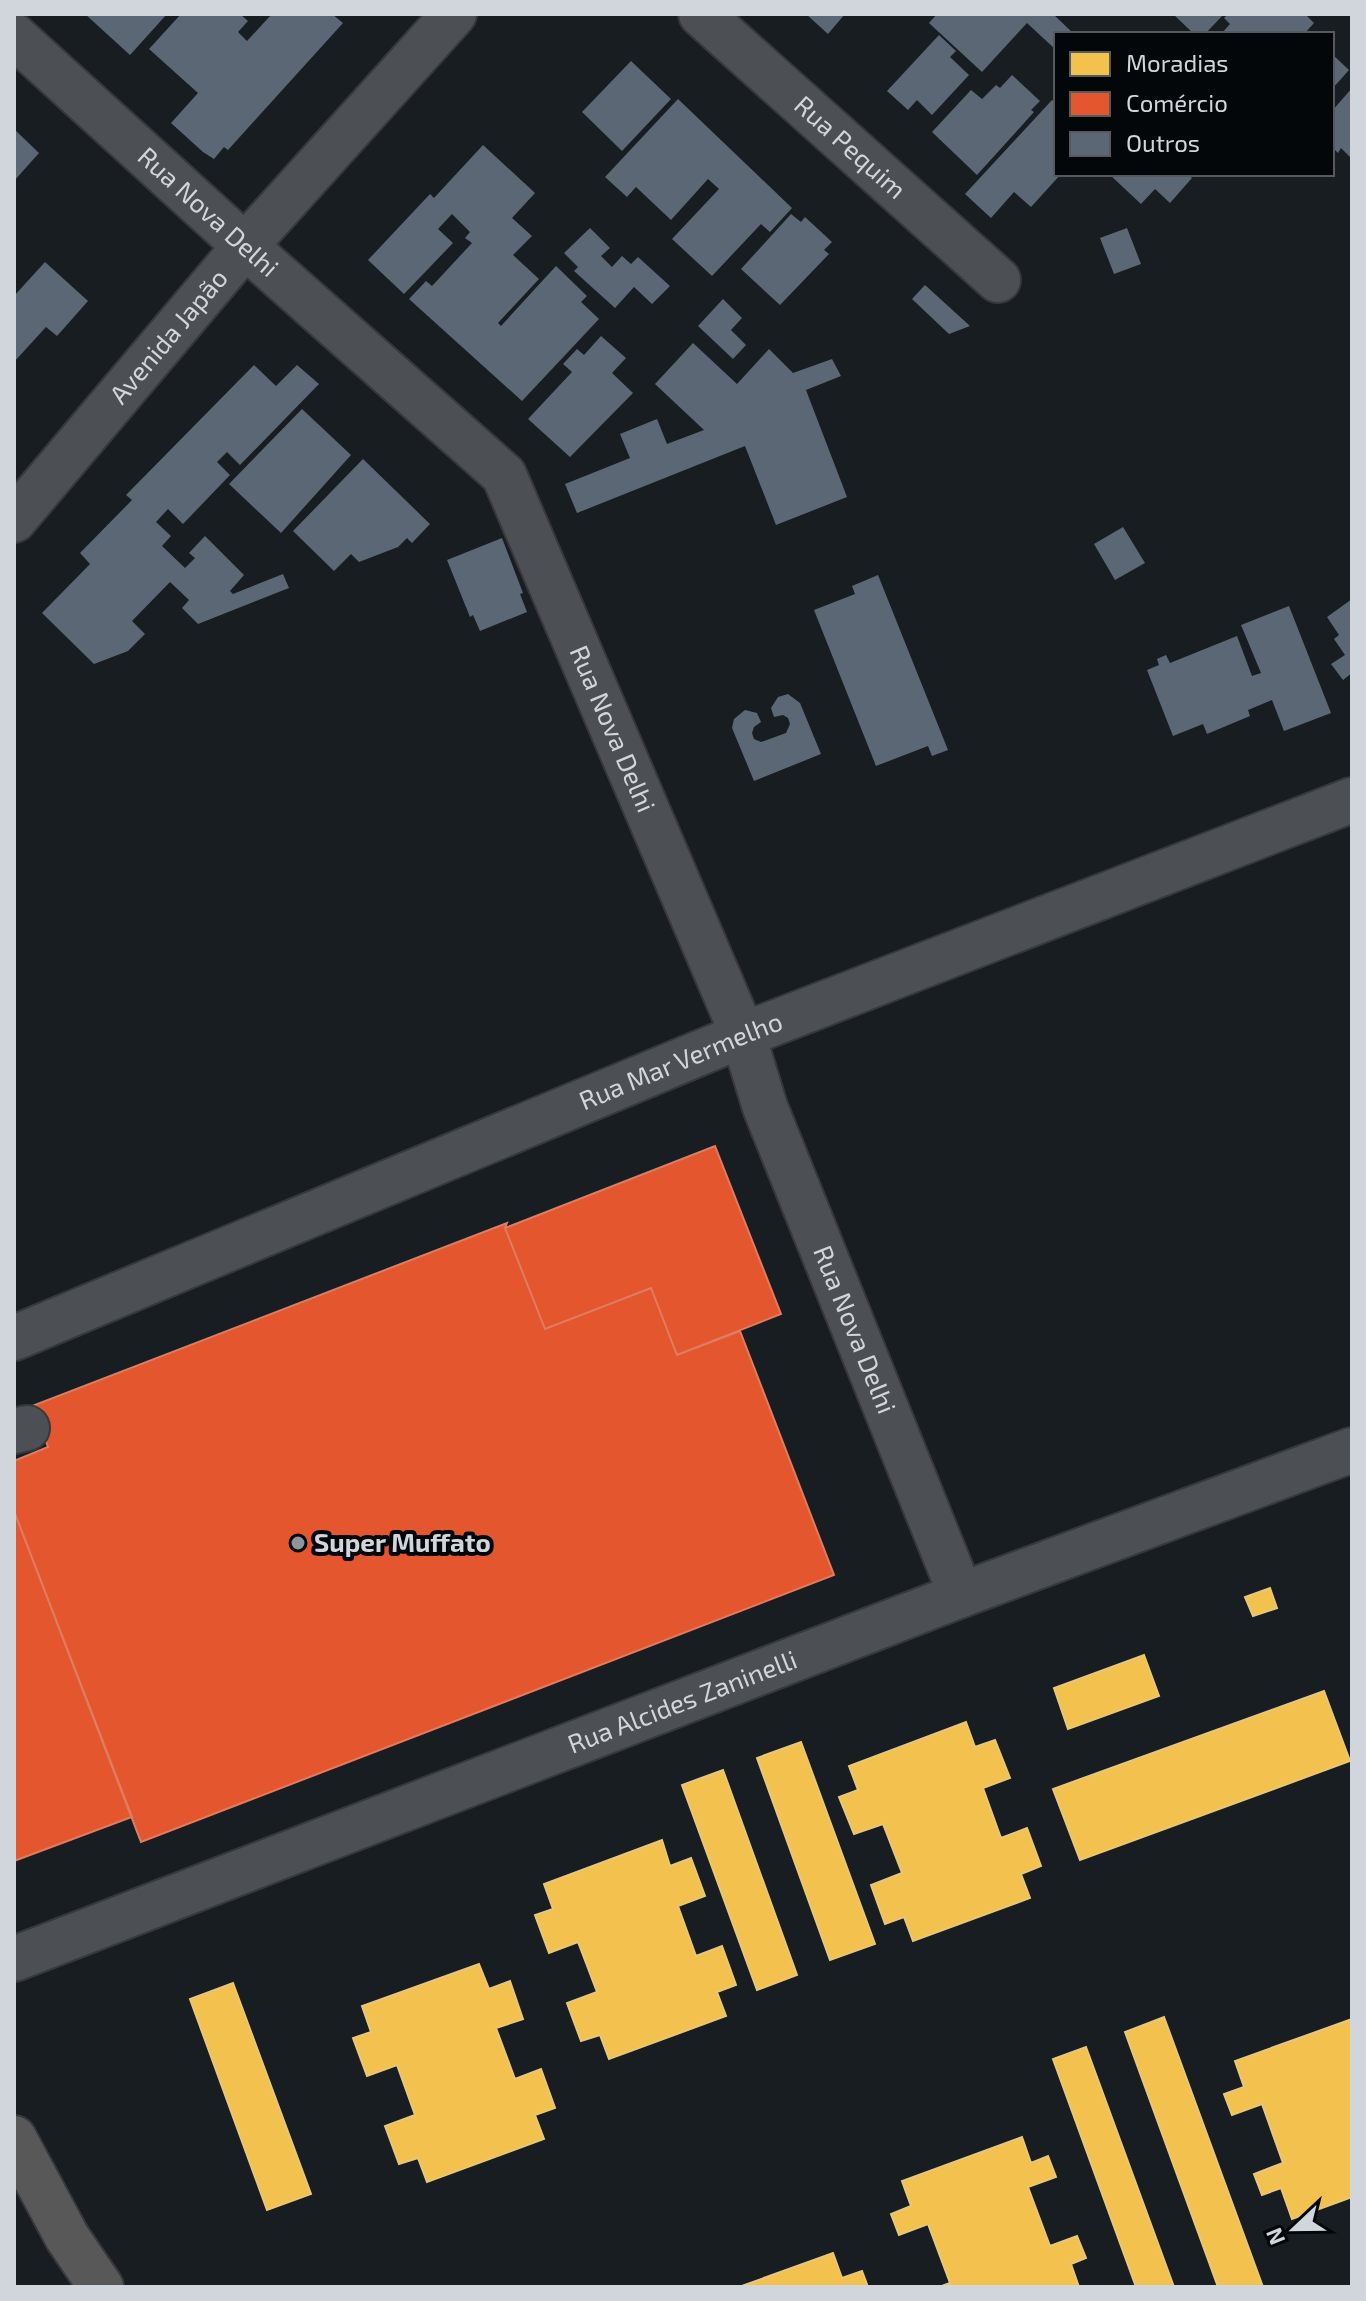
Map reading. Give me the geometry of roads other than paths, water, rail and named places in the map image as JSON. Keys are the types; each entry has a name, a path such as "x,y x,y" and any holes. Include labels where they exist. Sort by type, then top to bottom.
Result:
{"main road":[{"path":"14,2138 67,2237 101,2287"}],"street":[{"name":"Avenida Japão","path":"14,520 245,246 454,14"},
{"name":"Rua Pequim","path":"701,14 998,280"},
{"name":"Rua Nova Delhi","path":"14,36 504,475 743,1035 765,1107 961,1595"},
{"name":"Rua Mar Vermelho","path":"14,1338 743,1035 1352,800"},
{"name":"Rua Alcides Zaninelli","path":"14,1959 961,1595 1352,1450"}],"place":[{"name":"Super Muffato","path":"298,1543"}]}
